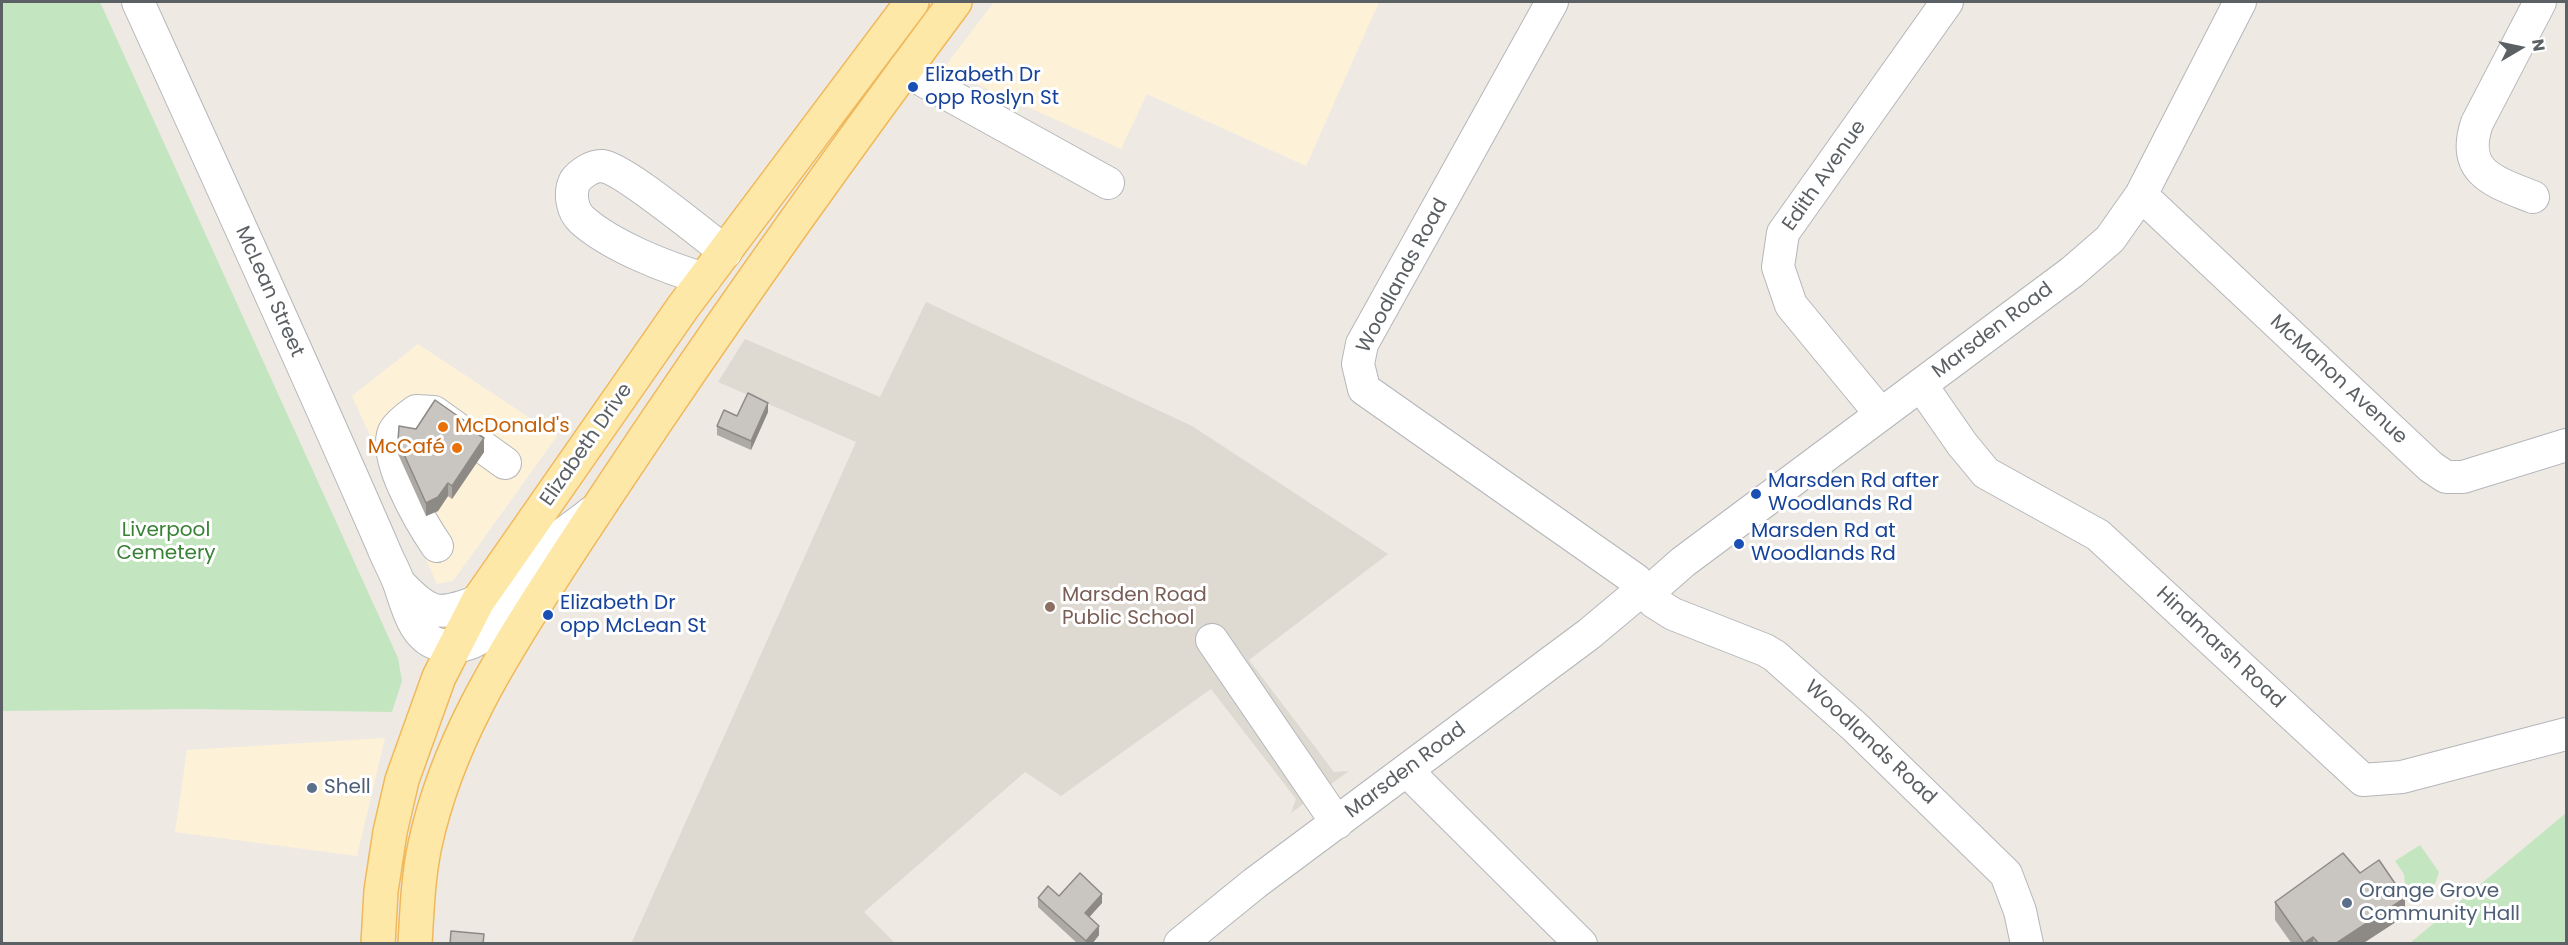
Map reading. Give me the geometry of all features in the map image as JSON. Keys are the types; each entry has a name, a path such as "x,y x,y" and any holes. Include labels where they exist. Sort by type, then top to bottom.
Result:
{"main road":[{"name":"Elizabeth Drive","path":"378,944 381,891 390,832 402,780 435,686 478,601 705,279 912,2"},
{"path":"415,944 417,898 424,845 438,795 463,732 492,674 598,508 717,331 955,2"}],"street":[{"name":"McLean Street","path":"138,2 399,583 409,615 430,641 442,646 454,645"},
{"name":"Woodlands Road","path":"1552,2 1362,344 1358,364 1364,390 1645,591 1673,614 1765,650 1781,661 1855,727 2006,874 2020,911 2027,944"},
{"name":"Edith Avenue","path":"1880,413 1791,305 1778,267 1779,256 1783,233 1947,2"},
{"name":"Marsden Road","path":"1180,944 1255,883 2096,252 2122,224 2141,195 2240,2"},
{"path":"2533,197 2491,180 2475,159 2472,149 2473,135 2540,2"},
{"path":"904,70 1108,183"},
{"path":"705,279 681,272 624,248 580,219 572,201 575,181 586,170 601,166 622,173 726,252"},
{"name":"McMahon Avenue","path":"2141,195 2376,417 2431,467 2446,477 2463,477 2566,445"},
{"name":"Hindmarsh Road","path":"1921,385 1962,444 1986,473 2098,535 2363,780 2402,777 2566,734"},
{"path":"437,546 423,525 394,463 391,441 395,429 416,411 434,412 505,463"},
{"path":"454,645 470,644 489,633 547,548 598,508"},
{"name":"McLean Street","path":"399,583 414,599 437,612 452,611 478,601"},
{"path":"1212,640 1337,823"},
{"path":"1407,771 1581,944"}],"shaded area":[{"path":"994,2 1379,2 1306,166 1147,94 1121,149 943,69"},
{"name":"Marsden Road Public School","path":"926,302 1192,426 1388,554 1249,660 1334,772 1349,771 1291,813 1296,799 1211,689 1061,796 1025,772 864,912 895,943 631,944 856,442 718,382 745,339 880,397"},
{"path":"418,344 557,436 453,581 437,584 352,396"},
{"path":"385,738 357,856 175,832 187,750"}],"green space":[{"name":"Liverpool Cemetery","path":"2,2 100,2 398,658 402,681 392,712 193,709 2,711"},
{"path":"2566,813 2566,943 2410,943"},
{"path":"2420,845 2439,872 2435,884 2420,889 2405,885 2404,874 2395,861"}],"building":[{"path":"748,393 768,403 751,441 717,426 724,410 737,416"},
{"path":"435,400 475,428 473,431 484,438 452,486 448,483 438,497 426,503 398,441 399,426 416,429"},
{"name":"Orange Grove Community Hall","path":"2343,853 2360,873 2379,860 2405,898 2335,944 2319,944 2313,937 2304,943 2275,902"},
{"path":"1080,873 1102,894 1085,913 1099,926 1086,941 1038,898 1048,886 1059,896"},
{"path":"451,931 484,934 483,944 450,944"}],"place":[{"name":"Elizabeth Dr opp Roslyn St","path":"913,87"},
{"name":"McDonald's","path":"443,427"},
{"name":"McCafé","path":"457,448"},
{"name":"Marsden Rd after Woodlands Rd","path":"1756,494"},
{"name":"Marsden Rd at Woodlands Rd","path":"1739,544"},
{"name":"Marsden Road Public School","path":"1050,607"},
{"name":"Elizabeth Dr opp McLean St","path":"548,615"},
{"name":"Shell","path":"312,788"},
{"name":"Orange Grove Community Hall","path":"2347,903"}]}
